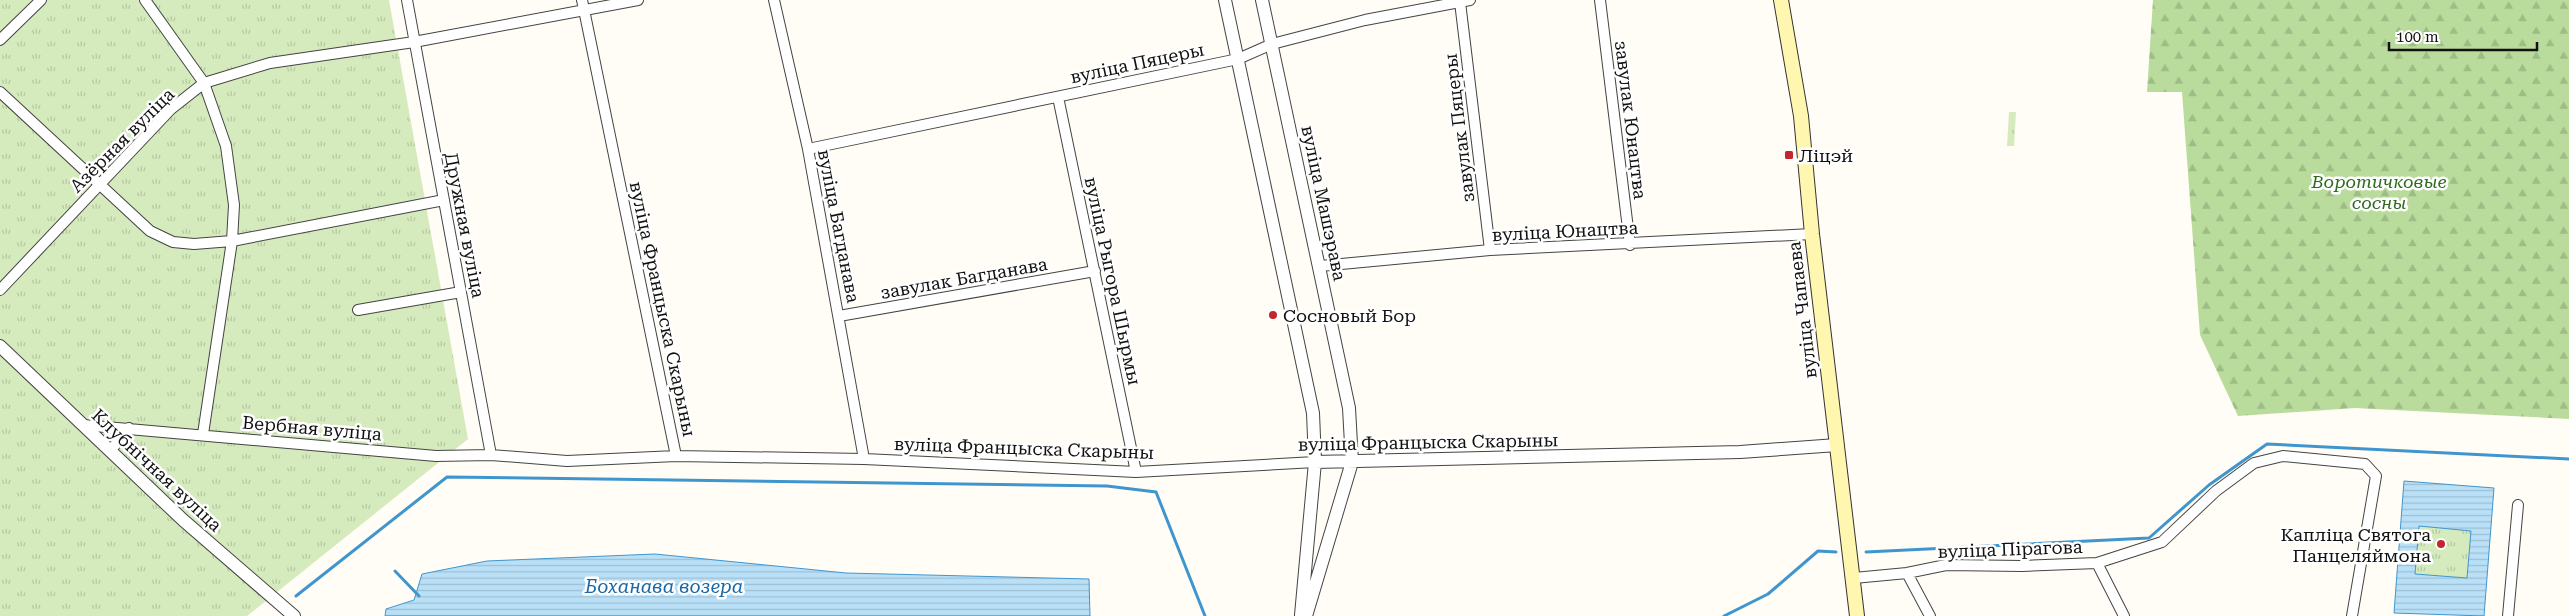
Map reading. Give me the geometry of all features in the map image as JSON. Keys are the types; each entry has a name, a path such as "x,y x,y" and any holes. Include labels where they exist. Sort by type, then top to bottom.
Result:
{"main road":[{"name":"вуліца Чапаева","path":"1781,0 1801,116 1812,234 1857,616"}],"street":[{"path":"0,40 41,0"},
{"path":"144,0 204,83 226,146 234,205 232,241 203,434"},
{"name":"Дружная вуліца","path":"407,0 491,455"},
{"name":"Азёрная вуліца","path":"0,290 171,109 204,83 270,63 414,42 583,5 638,0"},
{"name":"вуліца Багданава","path":"774,0 808,149 864,459"},
{"path":"1225,0 1313,414 1315,462 1301,616"},
{"name":"вуліца Машэрава","path":"1262,0 1349,408 1352,462 1306,616"},
{"name":"вуліца Пяцеры","path":"808,149 1238,59 1272,44 1365,20 1470,0"},
{"name":"завулак Юнацтва","path":"1600,0 1630,245"},
{"name":"завулак Пяцеры","path":"1460,2 1490,250"},
{"name":"вуліца Францыска Скарыны","path":"583,5 676,456 864,459 1136,472 1315,462 1740,452 1837,446"},
{"path":"0,92 150,231 173,242 194,244 232,241 444,200"},
{"name":"вуліца Рыгора Шырмы","path":"1058,97 1136,472"},
{"name":"вуліца Юнацтва","path":"1320,266 1490,250 1630,245 1812,234"},
{"name":"завулак Багданава","path":"839,316 1095,271"},
{"path":"358,310 461,292"},
{"name":"Клубнічная вуліца","path":"0,346 183,520 294,616"},
{"name":"Вербная вуліца","path":"83,425 203,434 436,456 491,455 567,460 676,456"},
{"path":"110,451 129,428"},
{"name":"вуліца Пірагова","path":"1854,578 1907,573 1946,564 2022,566 2097,563 2162,542 2216,491 2254,463 2283,456 2315,458 2365,464 2376,476 2352,616"},
{"path":"2508,616 2518,504"},
{"path":"2097,563 2124,616"},
{"path":"1907,573 1930,616"}],"green space":[{"path":"0,0 389,0 468,439 247,616 0,616"},
{"name":"Воротичковые сосны","path":"2153,0 2569,0 2569,419 2355,408 2238,416 2200,335 2182,92 2147,92"},
{"path":"2009,112 2016,112 2014,146 2007,146"},
{"path":"2418,526 2471,531 2467,578 2415,574"}],"water":[{"path":"2404,481 2494,488 2484,616 2394,613","holes":["2419,526 2471,531 2467,578 2415,574"]},
{"name":"Боханава возера","path":"655,554 846,573 1089,579 1090,616 385,616 386,609 414,600 422,574 487,561"}],"waterway":[{"path":"1866,552 2149,538 2209,485 2267,444 2569,459"},
{"path":"296,596 447,477 1107,486 1156,492 1205,616"},
{"path":"1724,616 1768,594 1818,551 1836,552"},
{"path":"395,571 419,596"}],"place":[{"name":"Ліцэй","path":"1789,155"},
{"name":"Сосновый Бор","path":"1273,315"},
{"name":"Капліца Святога Панцеляймона","path":"2441,544"}]}
